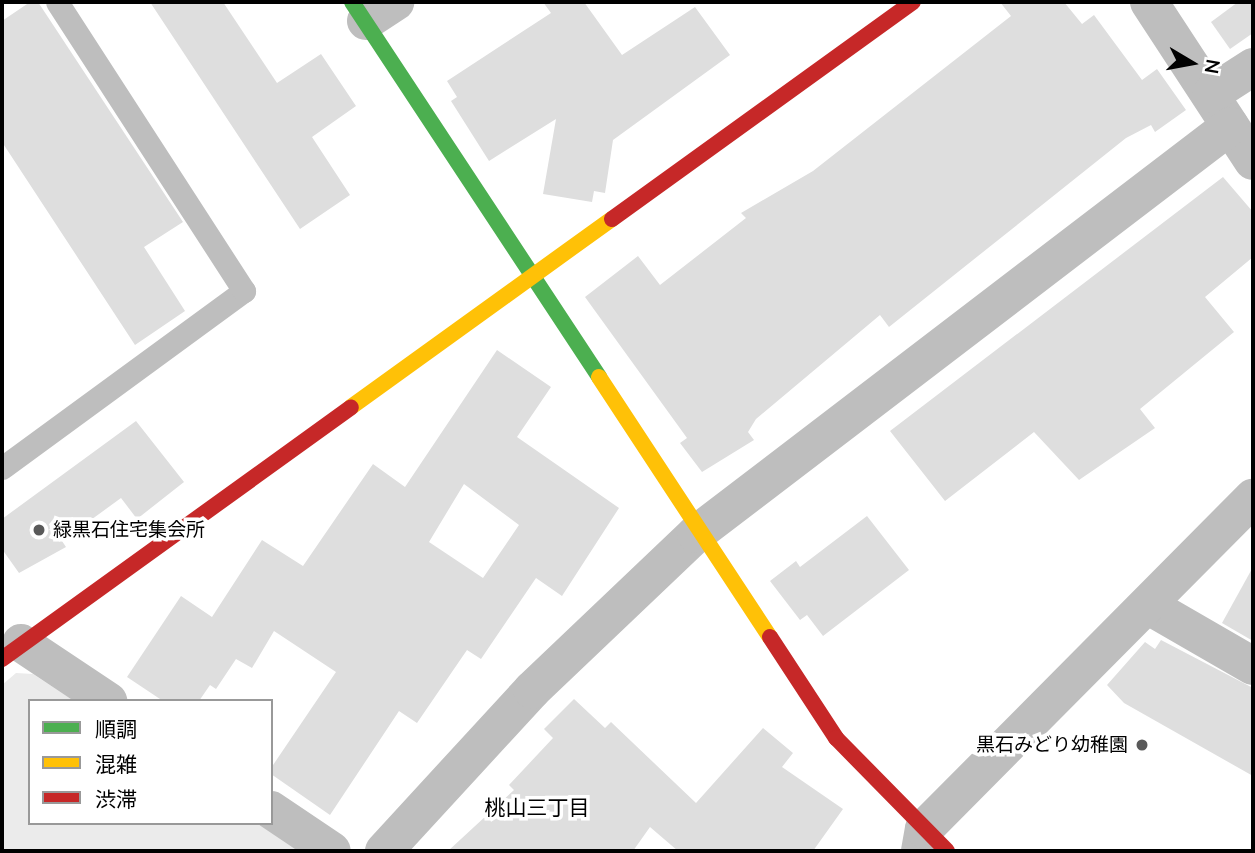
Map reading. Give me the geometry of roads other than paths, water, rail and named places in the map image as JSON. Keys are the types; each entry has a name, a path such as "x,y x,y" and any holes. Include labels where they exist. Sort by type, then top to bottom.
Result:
{"street":[{"path":"103,699 9,648 913,2"},
{"path":"1149,2 1253,161"},
{"path":"371,8 528,279 696,534 836,738 930,844 1149,606 1253,498"},
{"path":"1211,94 1253,67"},
{"path":"384,851 532,690 696,534 1230,126"},
{"path":"1149,606 1253,666"},
{"path":"273,811 332,851"}],"lane":[{"path":"2,468 244,291 57,2"}],"place":[{"name":"緑黒石住宅集会所","path":"39,530"},
{"name":"黒石みどり幼稚園","path":"1142,745"}],"district":[{"name":"桃山三丁目","path":"537,807"}]}
